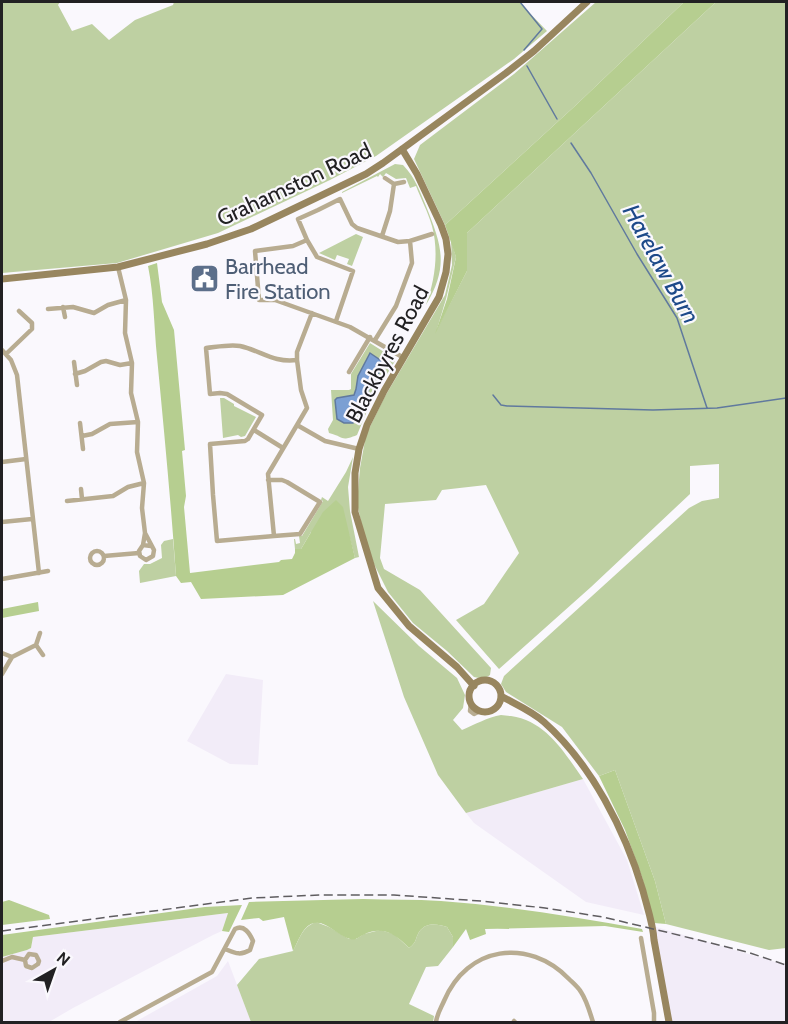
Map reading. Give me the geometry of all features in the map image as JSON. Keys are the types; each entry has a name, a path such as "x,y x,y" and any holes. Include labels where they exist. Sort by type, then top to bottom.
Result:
{"street":[{"name":"Grahamston Road","path":"2,279 118,267 170,254 260,225 366,174 506,73 534,51 587,2"},
{"name":"Blackbyres Road","path":"402,149 417,174 441,225 448,254 446,272 439,297 373,411 359,449 355,473 354,512 378,588 409,626 457,667 474,686"},
{"path":"386,178 394,184 405,182"},
{"path":"382,236 390,212 394,184"},
{"path":"336,321 353,271 317,257 298,219 339,199 352,224 357,228 398,242 432,234"},
{"path":"307,240 293,246 255,251 259,300 275,300 336,321 404,358"},
{"path":"349,372 396,306 412,263 410,241"},
{"path":"118,267 126,300 125,333 132,363 130,393 138,422 137,452 144,483 142,508 145,533 139,553 141,558 146,560 151,558 154,552"},
{"path":"48,309 77,308 94,313 108,305 126,300"},
{"path":"63,307 64,317"},
{"path":"19,311 32,323 32,329 4,352 11,360 17,375 39,573"},
{"path":"274,536 269,473 307,407 301,390 297,352 312,313"},
{"path":"268,480 287,482 320,502 300,534 217,541 210,444 248,439 262,415 227,394 210,394 206,348 238,345 278,360 297,360"},
{"path":"75,374 106,361 120,365 132,363"},
{"path":"74,362 76,385"},
{"path":"82,436 92,434 110,424 138,422"},
{"path":"80,423 83,448"},
{"path":"297,425 325,441 359,449"},
{"path":"254,430 283,448"},
{"path":"2,462 26,459"},
{"path":"67,501 113,496 144,483"},
{"path":"81,489 82,500"},
{"path":"2,522 32,519"},
{"path":"145,533 154,552"},
{"path":"143,545 151,546"},
{"path":"154,552 160,551"},
{"path":"104,556 139,553"},
{"path":"2,579 48,571"},
{"path":"2,674 12,657 36,645 40,633"},
{"path":"36,645 43,655"},
{"path":"2,653 12,657"},
{"path":"483,681 493,683 501,696 495,709 485,712 476,709 471,703 470,695 474,686 483,681"},
{"path":"501,696 542,720 566,743 601,794 619,827 637,872 653,926 669,1023"},
{"path":"120,1023 212,972 235,929 242,928 250,933 253,941 250,950 243,954 225,949"},
{"path":"641,938 654,1023"},
{"path":"635,950 643,948"},
{"path":"436,1023 448,990 457,978 482,958 512,952 524,953 558,968 581,991 593,1023"},
{"path":"2,961 12,957 25,960"}],"shaded area":[{"path":"226,674 263,680 258,765 230,764 187,741"},
{"path":"583,779 627,860 644,915 586,902 474,823 466,813"},
{"path":"228,913 222,931 49,1022 2,1022 2,957 31,948 33,937"},
{"path":"653,926 786,965 786,1022 669,1022"},
{"path":"228,961 251,1022 135,1022 217,976"}],"green space":[{"path":"2,2 60,2 58,5 72,31 92,24 109,40 135,20 173,5 174,2 519,2 547,31 514,59 376,156 218,233 117,263 2,273"},
{"path":"596,2 684,2 445,225 414,159 420,145 514,74"},
{"path":"684,2 716,2 467,233 467,271 435,334 447,299 456,257 445,225"},
{"path":"716,2 786,2 786,948 769,950 666,924 655,881 615,770 599,776 562,727 506,692 501,684 504,676 689,508 702,501 719,498 719,464 690,466 690,494 499,669 456,620 484,604 519,553 486,485 442,490 436,500 385,504 380,558 384,569 420,590 491,668 490,675 484,679 474,677 413,623 388,592 374,564 357,503 366,435 384,398 445,295 452,265 451,240 456,257 437,329 467,271 467,233"},
{"path":"395,164 403,165 414,180 432,220 439,245 441,256 438,279 426,305 432,286 436,256 430,221 416,186 410,188 406,178 396,179 386,173 383,177 380,174 342,193"},
{"path":"356,234 363,237 352,266 347,264 349,259 337,255 335,260 319,253"},
{"path":"157,263 162,302 174,330 185,450 182,451 186,496 184,507 190,573 292,559 295,549 301,549 323,512 336,500 343,507 355,558 283,595 201,599 191,582 181,583 176,576 153,300 148,266"},
{"path":"370,343 395,361 372,399 357,435 343,438 329,433 328,429 333,420 331,390 351,389 351,374"},
{"path":"220,398 224,398 256,417 245,436 223,438"},
{"path":"353,457 348,487 359,557 355,558 349,535 311,532 301,549 295,549 294,539 296,544 300,543 299,536 302,536 323,501 322,497 328,501"},
{"path":"173,539 176,576 140,583 139,571 144,564 150,564 162,558 161,545 164,541"},
{"path":"373,601 419,646 457,678 465,695 463,708 453,720 462,730 501,715 523,719 534,724 553,739 583,779 466,813 438,775 404,697"},
{"path":"38,602 39,611 2,618 2,609"},
{"path":"615,770 655,881 666,924 654,923 642,877 625,830 599,776"},
{"path":"9,900 49,915 50,919 2,925 2,902"},
{"path":"431,900 492,906 642,929 643,932 605,926 485,929 486,934 470,940 466,929 453,947 453,937 447,927 432,925 419,932 415,942 409,948 388,932 370,932 352,939 326,925 316,923 305,929 293,951 284,917 263,921 259,918 241,920 249,902"},
{"path":"242,905 229,932 222,931 228,913 33,937 31,948 2,957 2,935 205,907"},
{"path":"316,922 349,939 356,939 364,934 380,930 394,934 409,948 415,942 419,932 428,925 447,927 453,937 453,947 438,966 426,967 409,1004 434,1016 433,1022 251,1022 237,985 259,959 293,951 304,930"}],"water":[{"path":"370,353 383,362 383,366 362,401 353,423 344,423 337,419 335,400 354,395 358,376"}],"waterway":[{"path":"520,2 542,29 524,50"},
{"path":"527,66 557,119"},
{"name":"Harelaw Burn","path":"571,143 677,318 707,408"},
{"path":"493,395 501,405 507,406 653,410 717,408 786,398"}],"railway":[{"path":"2,931 252,898 394,895 481,901 603,917 747,952 786,965"}],"place":[{"name":"Barrhead Fire Station","path":"204,279"}]}
